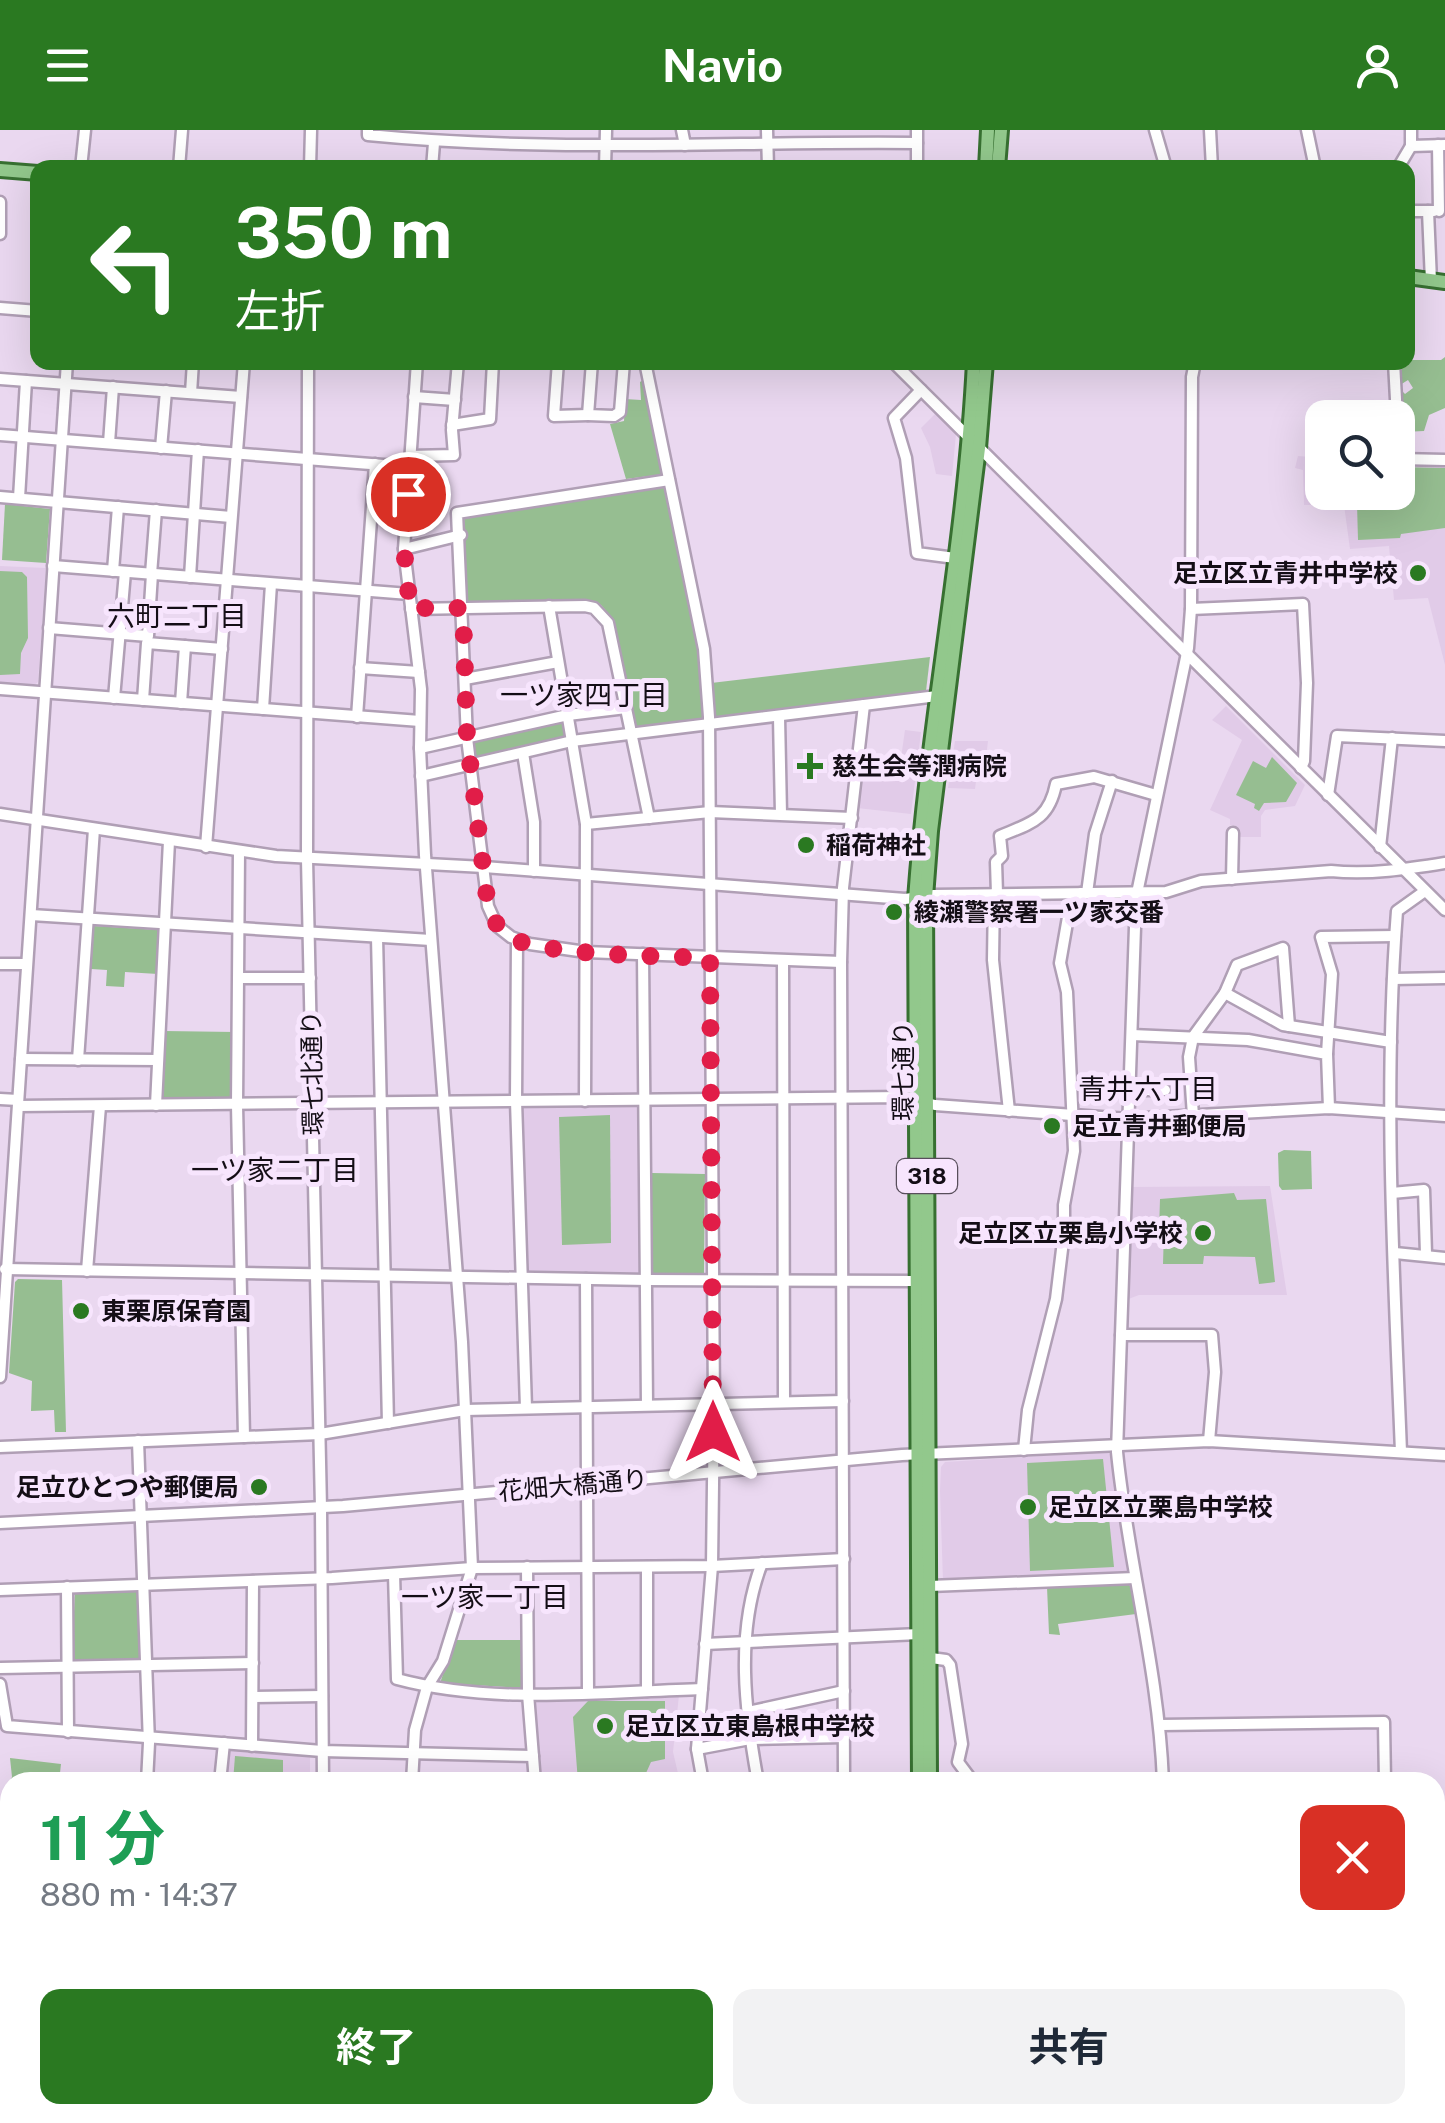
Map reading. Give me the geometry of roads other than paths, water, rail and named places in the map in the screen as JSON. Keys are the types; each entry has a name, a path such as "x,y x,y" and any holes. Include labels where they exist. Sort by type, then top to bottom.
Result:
{"main road":[{"path":"986,160 988,130"},
{"path":"998,160 1000,130"},
{"path":"0,170 30,172"},
{"name":"環七通り","path":"920,898 974,442 974,370"},
{"name":"環七通り","path":"920,1772 924,1455 920,898 937,696 985,370"},
{"name":"環七通り","path":"920,1100 916,1281 930,1586 930,1772"}],"street":[{"path":"82,160 84,130"},
{"path":"180,160 182,130"},
{"path":"308,130 310,160"},
{"path":"368,130 368,135 409,134 459,144 685,145 767,136 917,143"},
{"path":"459,144 460,130"},
{"path":"504,130 504,145"},
{"path":"605,160 606,130"},
{"path":"682,130 685,145"},
{"path":"917,130 917,160"},
{"path":"1154,130 1163,160"},
{"path":"1210,130 1212,160"},
{"path":"1307,130 1313,160"},
{"path":"1403,160 1411,146 1411,130"},
{"path":"433,160 434,142"},
{"path":"1411,146 1441,145 1438,282"},
{"path":"0,202 0,234"},
{"path":"0,308 30,310"},
{"path":"0,1377 4,1233 18,1103 67,370"},
{"path":"191,393 192,370"},
{"path":"206,846 243,370"},
{"name":"環七北通り","path":"308,370 307,858 322,1508 322,1772"},
{"path":"412,1772 412,1753 427,1688 442,1661 472,1568 465,1410 430,940 419,672 404,549 416,370"},
{"path":"0,435 375,464 410,462 454,455 452,426 457,370"},
{"path":"452,426 490,419 492,370"},
{"path":"557,370 554,416 614,416 620,412 623,370"},
{"path":"588,415 591,370"},
{"path":"647,370 704,649 709,723 714,1404 712,1566 696,1749 702,1772"},
{"path":"901,370 1445,910"},
{"path":"1163,1772 1161,1724 1117,1446 1136,892 1186,655 1191,609 1193,370"},
{"path":"1395,370 1397,400"},
{"path":"0,379 240,396"},
{"path":"19,498 26,381"},
{"path":"109,443 112,387"},
{"path":"921,390 894,418 906,458 917,553 955,558"},
{"path":"162,448 166,391"},
{"path":"414,396 455,400"},
{"path":"190,577 198,450"},
{"path":"1415,459 1445,460"},
{"path":"357,717 375,464"},
{"path":"669,480 457,513 467,738 492,916 497,926 517,940 586,952 841,962"},
{"path":"0,497 232,517"},
{"path":"114,698 120,634 118,507"},
{"path":"143,700 156,510"},
{"path":"404,549 460,535"},
{"path":"53,566 409,594"},
{"path":"263,709 271,584"},
{"path":"1191,609 1303,604 1307,683 1301,768"},
{"path":"549,606 586,824 584,1101"},
{"path":"410,608 585,606 604,615 649,818"},
{"path":"49,628 222,649"},
{"path":"181,703 185,646"},
{"path":"466,679 558,662"},
{"path":"360,668 419,672"},
{"path":"0,689 420,720"},
{"path":"421,776 572,741 937,696"},
{"path":"844,1772 842,896 864,705"},
{"path":"420,748 568,715 626,708"},
{"path":"779,716 781,814"},
{"path":"1328,795 1337,736 1445,741"},
{"path":"1380,847 1392,738"},
{"path":"522,753 534,822 534,871"},
{"path":"1009,1111 992,960 996,862 1002,856 1000,836 1035,821 1051,806 1056,784 1094,777 1156,795"},
{"path":"1024,1450 1028,1410 1056,1299 1064,1205 1074,1151 1067,992 1060,962 1068,917 1084,893 1095,834 1112,781"},
{"path":"586,824 710,812 852,818"},
{"path":"0,814 239,852 842,896 1166,892 1201,882 1445,863"},
{"path":"78,1060 94,829"},
{"path":"1232,879 1233,833"},
{"path":"156,1105 169,841"},
{"path":"239,852 236,1105 244,1437"},
{"path":"1401,1452 1389,1111 1393,979 1397,911 1425,891"},
{"path":"31,915 430,940"},
{"path":"1329,1108 1327,1054 1332,974 1321,938 1395,936"},
{"path":"377,937 388,1423"},
{"path":"517,940 516,1102 526,1408"},
{"path":"1192,1116 1189,1057 1193,1037 1225,993 1237,965 1283,948 1289,1026"},
{"path":"643,954 648,1405"},
{"path":"783,961 784,1402"},
{"path":"0,964 26,964"},
{"path":"239,978 310,978"},
{"path":"1393,979 1445,978"},
{"path":"1225,993 1289,1026 1391,1042"},
{"path":"1132,1035 1248,1040 1327,1054"},
{"path":"21,1059 158,1060"},
{"path":"1130,1090 1164,1090"},
{"path":"0,1099 100,1106 843,1098 920,1100 1128,1119 1329,1108 1445,1116"},
{"path":"88,1270 100,1106"},
{"path":"1392,1193 1424,1190 1426,1254"},
{"path":"1394,1253 1445,1258"},
{"path":"5,1269 916,1281"},
{"path":"586,1279 588,1693"},
{"path":"1121,1336 1212,1335 1214,1372 1209,1441"},
{"path":"0,1448 320,1434 465,1410 843,1401"},
{"name":"花畑大橋通り","path":"0,1523 322,1508 843,1460 1209,1441 1445,1455"},
{"path":"138,1442 146,1772"},
{"path":"0,1590 322,1578 472,1568 712,1566 844,1560"},
{"path":"756,1772 748,1712 747,1641 755,1580 762,1563"},
{"path":"526,1567 528,1694 534,1772"},
{"path":"647,1567 648,1691"},
{"path":"394,1574 397,1679 427,1688 528,1694 702,1689"},
{"path":"930,1586 1135,1578"},
{"path":"252,1580 252,1746"},
{"path":"67,1587 68,1732"},
{"path":"705,1644 919,1634"},
{"path":"930,1658 946,1660 950,1665 962,1744 958,1762 966,1772"},
{"path":"0,1668 253,1663"},
{"path":"0,1684 6,1726 322,1751 533,1756"},
{"path":"748,1712 844,1691"},
{"path":"252,1696 322,1696"},
{"path":"1161,1724 1384,1722 1385,1772"},
{"path":"696,1749 750,1738 844,1736"},
{"path":"221,1772 224,1743"}],"place":[{"name":"足立区立青井中学校","path":"1418,573"},
{"name":"慈生会等潤病院","path":"810,766"},
{"name":"稲荷神社","path":"806,845"},
{"name":"綾瀬警察署一ツ家交番","path":"894,912"},
{"name":"足立青井郵便局","path":"1052,1126"},
{"name":"足立区立栗島小学校","path":"1203,1233"},
{"name":"東栗原保育園","path":"81,1311"},
{"name":"足立ひとつや郵便局","path":"259,1487"},
{"name":"足立区立栗島中学校","path":"1028,1507"},
{"name":"足立区立東島根中学校","path":"605,1726"}],"district":[{"name":"六町二丁目","path":"177,616"},
{"name":"一ツ家四丁目","path":"584,695"},
{"name":"青井六丁目","path":"1148,1089"},
{"name":"一ツ家二丁目","path":"275,1170"},
{"name":"一ツ家一丁目","path":"485,1597"}]}
